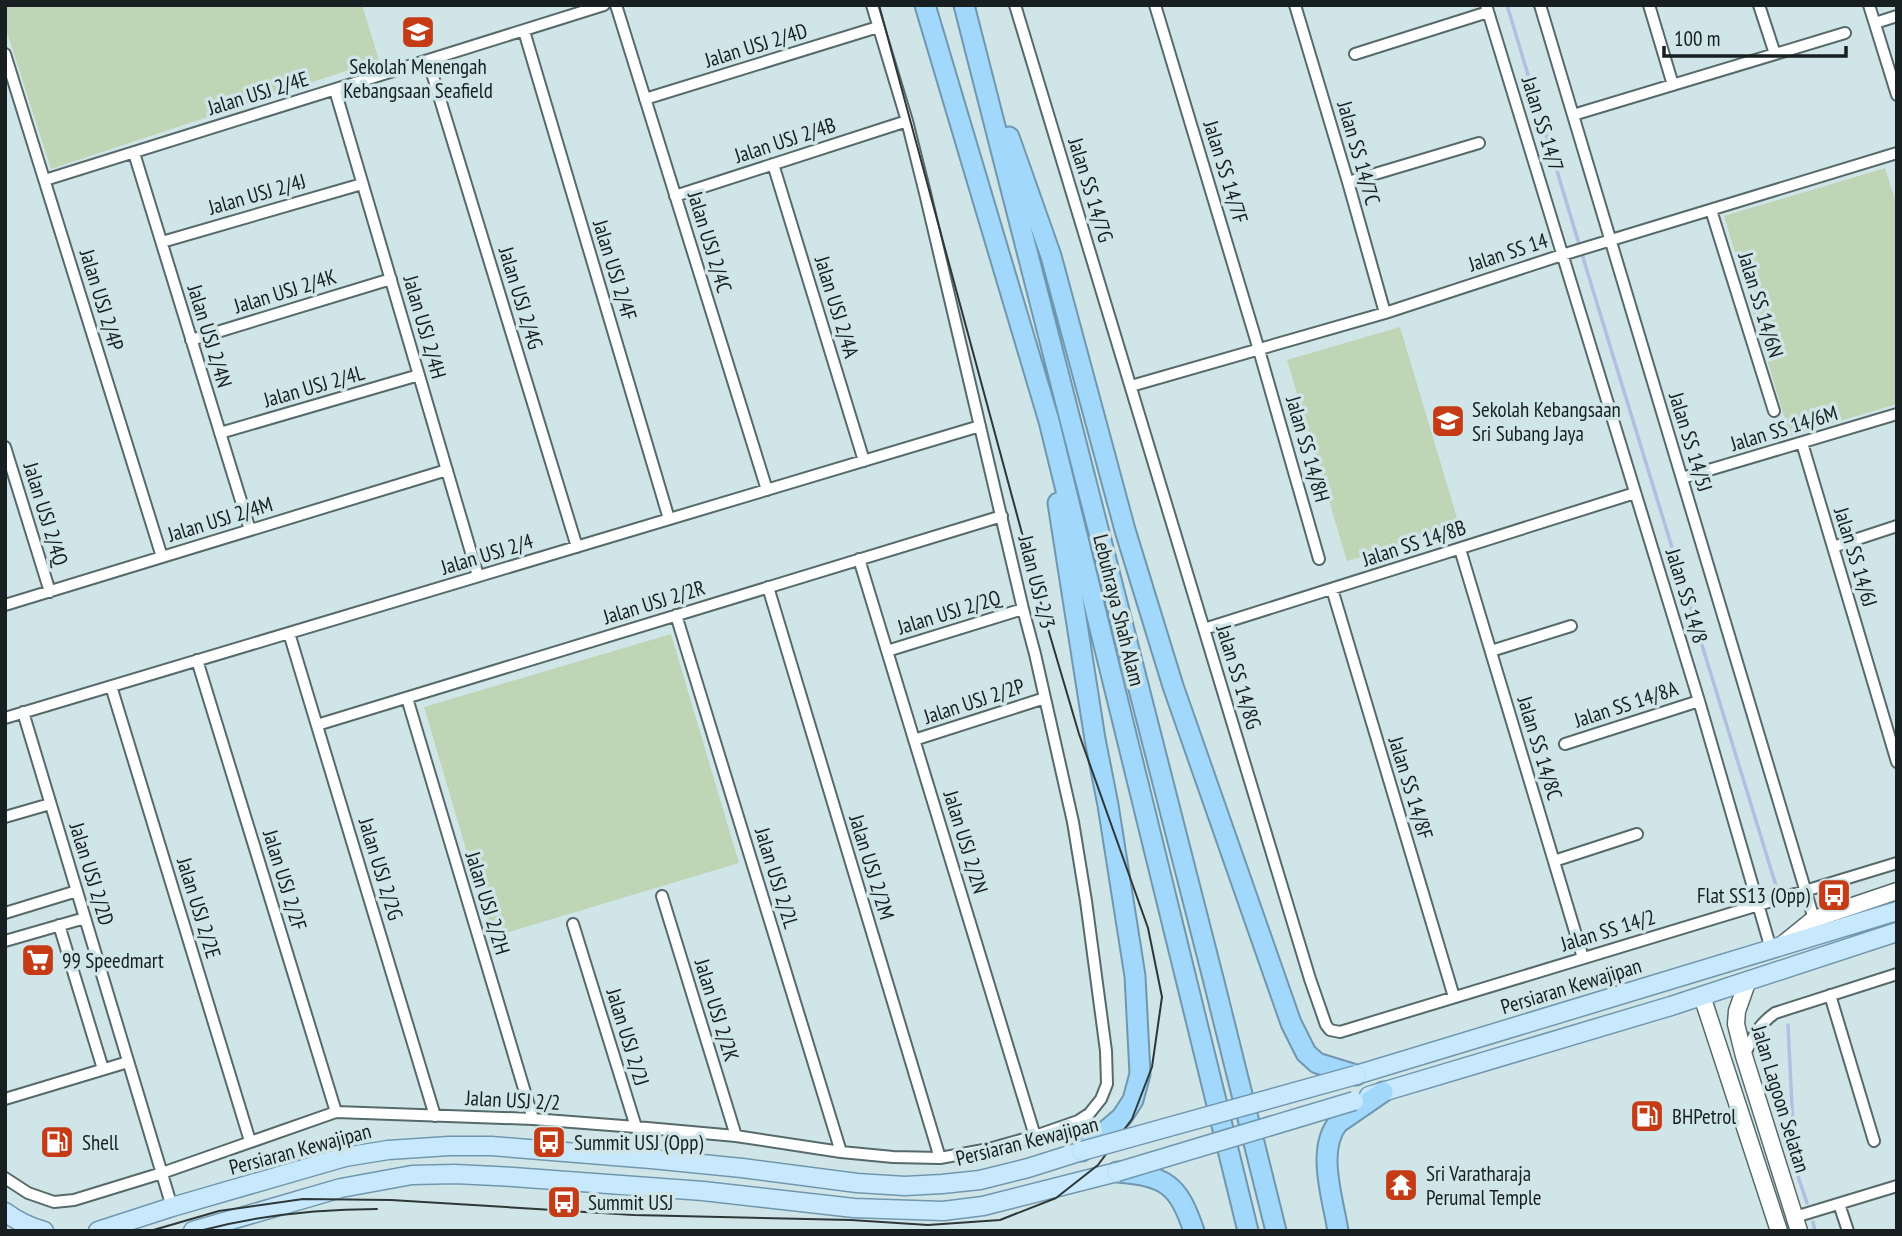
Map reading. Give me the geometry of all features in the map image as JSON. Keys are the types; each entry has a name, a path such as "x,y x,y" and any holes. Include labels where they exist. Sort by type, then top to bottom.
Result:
{"highway":[{"name":"Lebuhraya Shah Alam","path":"925,5 1049,421 1248,1231"},
{"name":"Lebuhraya Shah Alam","path":"964,8 1276,1231"},
{"path":"964,8 1051,256 1125,530 1173,687 1291,1023 1306,1053 1317,1062 1356,1075"},
{"path":"1049,421 1058,503 1135,976 1140,1074 1133,1100 1122,1117 1082,1152"},
{"path":"1338,1231 1326,1158 1328,1141 1338,1123 1383,1092"},
{"path":"1117,1172 1143,1175 1161,1181 1177,1193 1194,1231"}],"main road":[{"name":"Persiaran Kewajipan","path":"98,1231 345,1157 388,1150 449,1146 491,1146 651,1159 857,1183 905,1186 980,1180 1356,1075 1774,948 1815,919 1897,891"},
{"path":"1774,948 1897,911"},
{"path":"193,1231 341,1188 412,1175 513,1177 703,1191 854,1208 943,1211 983,1206 1117,1172 1555,1042 1897,932"},
{"path":"1868,941 1897,939"},
{"name":"Jalan Lagoon Selatan","path":"1748,980 1737,1011 1736,1024 1797,1224"},
{"name":"Jalan Lagoon Selatan","path":"1702,996 1779,1231"},
{"path":"5,1212 32,1228 44,1231"}],"street":[{"name":"Jalan USJ 2/4E","path":"45,180 604,5"},
{"name":"Jalan USJ 2/4C","path":"616,5 767,490"},
{"name":"Jalan USJ 2/3","path":"872,5 907,121 1002,516 1073,822 1084,888 1106,1051 1107,1084 1101,1099 1089,1114 1078,1121 1035,1136"},
{"name":"Jalan SS 14/7G","path":"1016,5 1130,386"},
{"name":"Jalan SS 14/7F","path":"1155,5 1259,350"},
{"name":"Jalan SS 14/7C","path":"1295,5 1385,313"},
{"name":"Jalan SS 14/5J","path":"1540,5 1815,919"},
{"path":"1649,5 1673,85"},
{"path":"1759,5 1775,54"},
{"path":"1869,5 1897,95"},
{"path":"1355,54 1487,9"},
{"name":"Jalan SS 14/7","path":"1487,9 1562,255"},
{"path":"1875,23 1897,16"},
{"name":"Jalan USJ 2/4D","path":"645,99 878,27"},
{"name":"Jalan USJ 2/4F","path":"524,30 669,520"},
{"path":"1573,115 1845,33"},
{"name":"Jalan USJ 2/4P","path":"5,54 162,557"},
{"name":"Jalan USJ 2/4G","path":"428,60 577,547"},
{"name":"Jalan USJ 2/4H","path":"335,90 478,576"},
{"name":"Jalan USJ 2/4B","path":"675,196 907,121"},
{"path":"1348,182 1479,143"},
{"name":"Jalan USJ 2/4N","path":"134,153 250,530"},
{"name":"Jalan SS 14","path":"1130,386 1385,313 1580,249 1897,153"},
{"name":"Jalan USJ 2/4A","path":"773,164 864,461"},
{"name":"Jalan USJ 2/4J","path":"162,242 362,184"},
{"name":"Jalan SS 14/6N","path":"1711,210 1774,411"},
{"name":"Jalan SS 14/8","path":"1562,255 1774,948"},
{"name":"Jalan USJ 2/4K","path":"191,340 391,279"},
{"name":"Jalan SS 14/8H","path":"1259,350 1319,559"},
{"name":"Jalan USJ 2/4L","path":"220,433 419,375"},
{"name":"Jalan SS 14/8G","path":"1130,386 1310,979 1325,1025 1330,1030"},
{"name":"Jalan SS 14/6M","path":"1682,478 1897,414"},
{"name":"Jalan USJ 2/4","path":"5,718 980,426"},
{"name":"Jalan SS 14/6J","path":"1802,443 1896,758"},
{"name":"Jalan USJ 2/4Q","path":"5,447 50,592"},
{"name":"Jalan USJ 2/4M","path":"5,606 447,470"},
{"name":"Jalan SS 14/8B","path":"1204,629 1635,493"},
{"name":"Jalan USJ 2/2R","path":"317,725 1002,516"},
{"path":"1833,547 1897,526"},
{"name":"Jalan SS 14/8C","path":"1460,549 1583,958"},
{"name":"Jalan USJ 2/2N","path":"859,559 1035,1136"},
{"name":"Jalan USJ 2/2M","path":"768,587 940,1158"},
{"name":"Jalan SS 14/8F","path":"1332,589 1454,997"},
{"name":"Jalan USJ 2/2Q","path":"887,651 1023,609"},
{"name":"Jalan USJ 2/2L","path":"676,615 841,1152"},
{"path":"1491,651 1571,626"},
{"name":"Jalan USJ 2/2G","path":"289,633 435,1116"},
{"name":"Jalan USJ 2/2F","path":"197,660 336,1112"},
{"name":"Jalan USJ 2/2E","path":"111,686 250,1141"},
{"name":"Jalan USJ 2/2H","path":"407,698 533,1119"},
{"name":"Jalan USJ 2/2P","path":"914,740 1045,698"},
{"name":"Jalan SS 14/8A","path":"1565,744 1699,701"},
{"name":"Jalan USJ 2/2D","path":"23,712 172,1207"},
{"path":"5,817 50,803"},
{"path":"1553,861 1637,834"},
{"name":"Jalan SS 14/2","path":"1330,1030 1340,1032 1897,863"},
{"path":"5,913 77,891"},
{"name":"Jalan USJ 2/2K","path":"662,896 736,1136"},
{"path":"5,942 85,918"},
{"name":"Jalan USJ 2/2J","path":"573,924 636,1127 651,1159"},
{"path":"59,925 103,1069"},
{"path":"1744,1056 1757,1029 1775,1013 1897,974"},
{"path":"1830,995 1874,1141"},
{"path":"5,1099 128,1062"},
{"name":"Jalan USJ 2/2","path":"5,1178 28,1193 54,1202 74,1200 162,1173 336,1112 533,1119 636,1127 736,1136 893,1157 940,1158 989,1149 1035,1136"},
{"path":"1797,1224 1839,1204 1897,1186"},
{"path":"1839,1204 1848,1231"}],"green space":[{"path":"5,5 362,5 379,60 51,169 5,26"},
{"path":"1885,168 1897,206 1897,404 1790,436 1724,216"},
{"path":"1400,327 1460,528 1347,561 1287,360"},
{"path":"671,634 739,863 492,937 424,707"}],"waterway":[{"path":"1507,5 1777,889"},
{"path":"1788,1025 1795,1167 1807,1203"},
{"path":"1813,1222 1815,1231"}],"tram line":[{"path":"150,1231 219,1211 303,1199 391,1200 634,1215 851,1220 928,1225 1000,1220 1056,1198 1098,1165 1132,1119 1152,1067 1162,997 1148,928 1079,734 1046,622 879,5"},
{"path":"199,1231 287,1214 377,1209"}],"place":[{"name":"Sekolah Menengah Kebangsaan Seafield","path":"418,32"},
{"name":"Sekolah Kebangsaan Sri Subang Jaya","path":"1448,421"},
{"name":"Flat SS13 (Opp)","path":"1834,895"},
{"name":"99 Speedmart","path":"38,960"},
{"name":"BHPetrol","path":"1647,1116"},
{"name":"Shell","path":"57,1142"},
{"name":"Summit USJ (Opp)","path":"549,1142"},
{"name":"Sri Varatharaja Perumal Temple","path":"1401,1185"},
{"name":"Summit USJ","path":"564,1202"}]}
